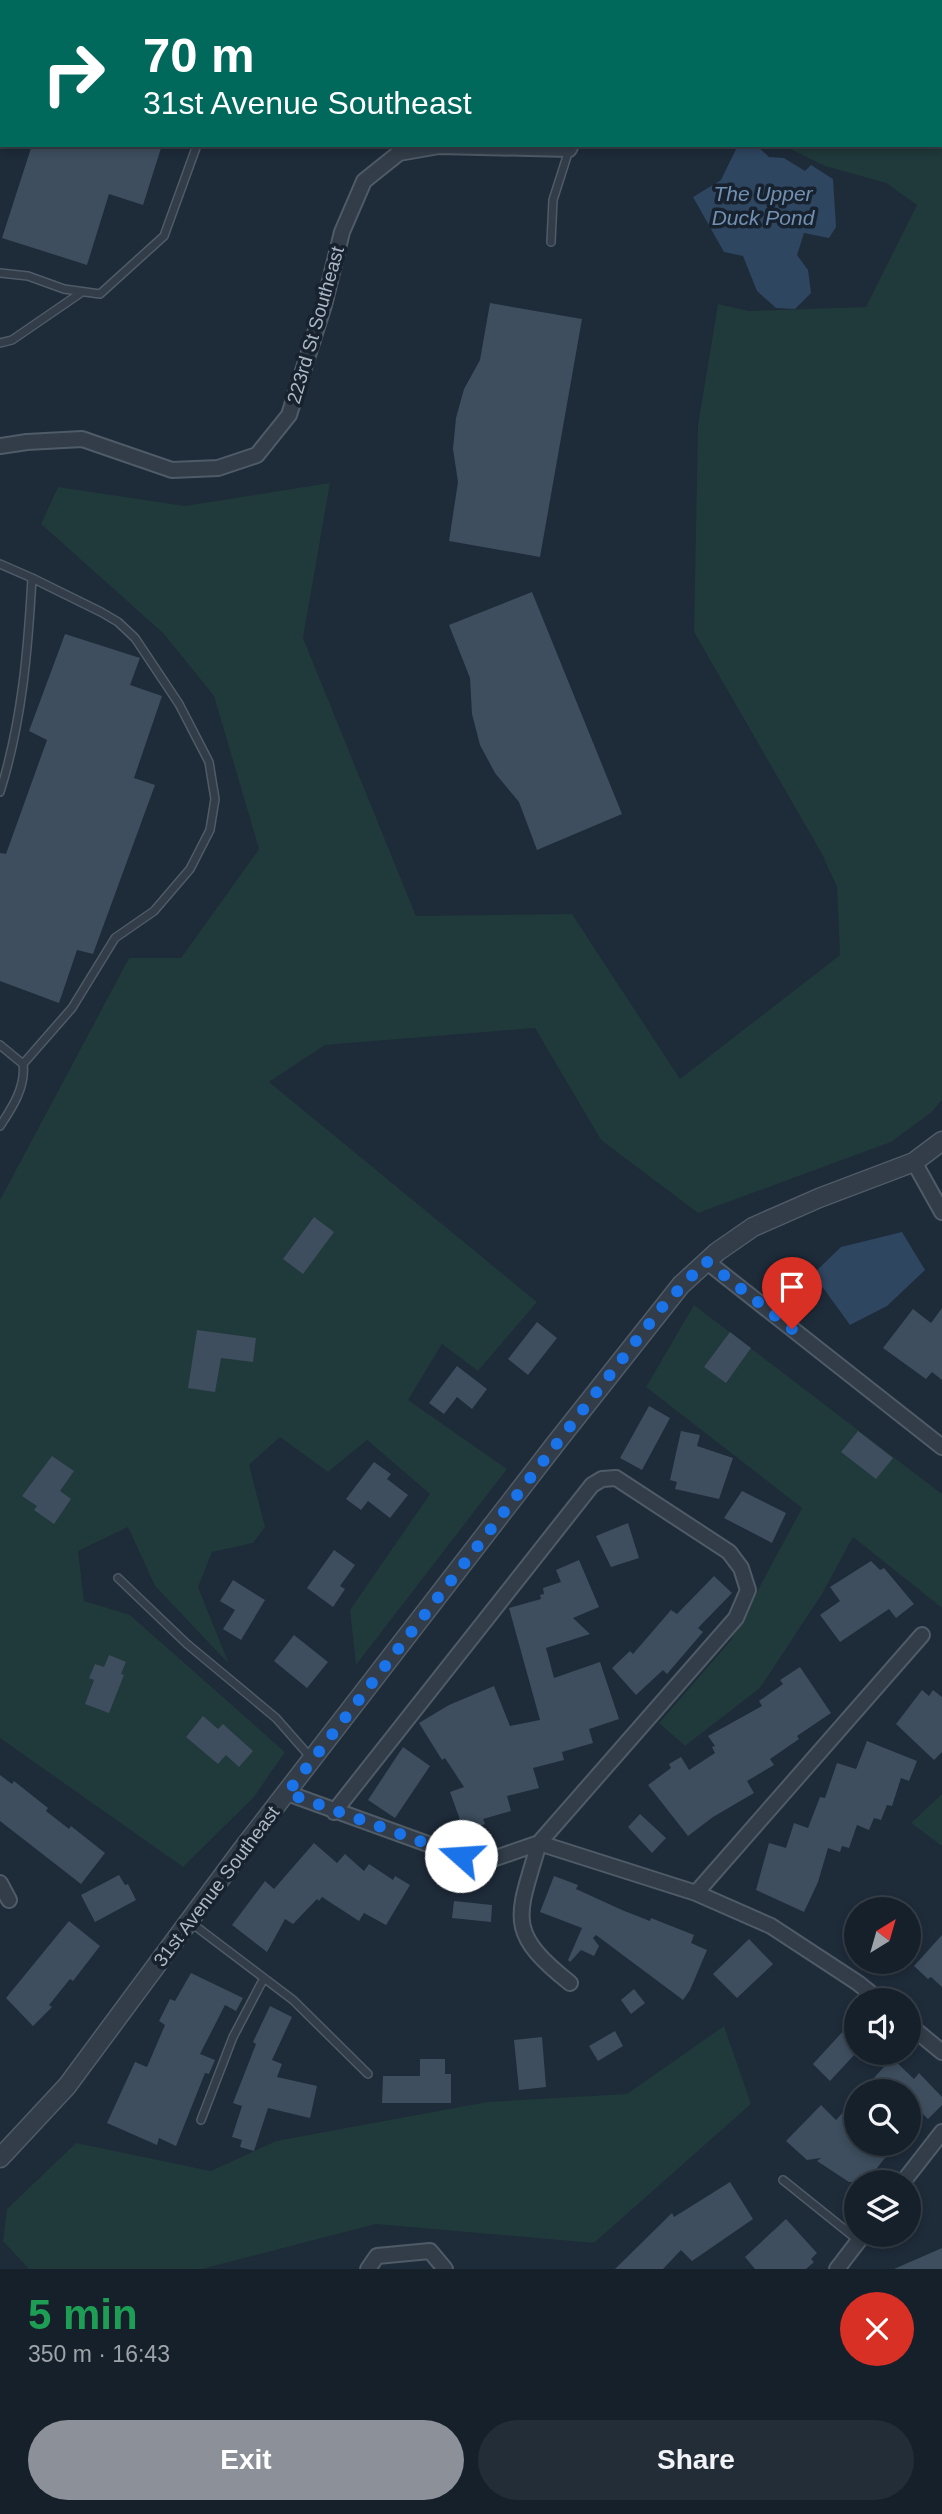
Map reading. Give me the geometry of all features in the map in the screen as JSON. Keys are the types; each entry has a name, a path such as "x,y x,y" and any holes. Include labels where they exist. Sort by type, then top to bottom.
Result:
{"street":[{"name":"223rd St Southeast","path":"0,446 82,439 172,470 218,468 257,454 289,415 324,305 342,233 364,181 399,153 433,147"},
{"name":"31st Avenue Southeast","path":"0,2158 67,2085 189,1921 663,1306 706,1261 753,1227 819,1198 914,1162 942,1141"},
{"path":"914,1162 942,1212"},
{"path":"706,1261 942,1447"},
{"path":"334,1812 592,1485 602,1479 616,1478 729,1552 741,1568 748,1590 736,1618 539,1843 520,1919 527,1943 545,1964 570,1983"},
{"path":"696,1893 922,1635"},
{"path":"287,1793 461,1856 487,1861 539,1843 696,1893 771,1926 864,1988"},
{"path":"0,1883 9,1900"},
{"path":"921,2035 942,2052"},
{"path":"913,2170 942,2132"},
{"path":"837,2269 854,2247"},
{"path":"368,2269 377,2256 430,2251 445,2269"}],"lane":[{"path":"0,273 28,276 64,289 100,294 164,236 196,147"},
{"path":"551,242 554,200 570,147"},
{"path":"0,343 12,340 83,292"},
{"path":"0,564 101,612 118,622 135,638 179,704 209,762 215,799 209,830 190,869 154,911 116,938 72,1008 23,1064"},
{"path":"0,792 9,763 27,664 32,578"},
{"path":"0,1045 23,1064 24,1073 19,1092 0,1126"},
{"path":"118,1578 187,1644 276,1718 313,1760"},
{"path":"189,1921 303,2010 368,2074"},
{"path":"201,2120 233,2037 264,1979"},
{"path":"783,2180 844,2225"}],"green space":[{"path":"786,147 942,147 942,1100 932,1112 891,1142 698,1213 601,1140 535,1028 325,1045 269,1082 537,1302 478,1371 442,1344 408,1400 507,1469 356,1665 350,1610 430,1494 367,1440 328,1472 280,1437 249,1465 265,1527 253,1543 212,1552 198,1587 229,1664 155,1586 128,1527 78,1551 84,1601 130,1615 285,1752 254,1797 183,1867 0,1738 0,1200 129,958 181,958 259,849 214,696 164,634 41,524 58,487 185,506 330,483 303,638 416,916 572,914 680,1079 840,955 837,887 822,854 694,632 698,425 718,304 749,311 866,307 917,205 886,183 825,166"},
{"path":"694,1305 942,1494 942,1608 853,1537 822,1594 760,1688 685,1746 659,1723 731,1640 802,1508 646,1387"},
{"path":"942,1794 942,1846 911,1823"},
{"path":"724,2026 751,2104 594,2243 376,2224 202,2269 29,2269 3,2241 7,2209 76,2143 211,2171 276,2141 487,2102 627,2094"}],"water":[{"name":"The Upper Duck Pond","path":"737,147 758,147 769,157 784,158 805,171 811,165 833,179 836,227 829,238 804,233 797,255 808,270 811,293 795,309 776,308 757,291 743,256 724,252 693,197 721,180"},
{"path":"902,1232 925,1270 887,1306 850,1325 813,1274 841,1247"}],"building":[{"path":"31,147 161,147 143,205 109,194 87,265 2,238"},
{"path":"490,303 582,319 540,557 449,541 458,482 453,449 456,418 464,389 480,360"},
{"path":"532,592 622,814 537,850 519,802 495,773 480,745 472,714 470,678 449,625"},
{"path":"65,634 140,658 130,685 162,696 134,778 155,785 93,954 77,950 59,1003 0,981 0,853 6,854 47,740 29,731"},
{"path":"314,1217 334,1232 303,1274 283,1259"},
{"path":"942,1308 942,1380 932,1372 926,1379 883,1348 913,1309 931,1323"},
{"path":"537,1322 557,1338 528,1375 508,1359"},
{"path":"197,1330 256,1338 253,1362 221,1358 215,1392 188,1388"},
{"path":"730,1332 751,1348 726,1383 704,1367"},
{"path":"457,1366 487,1389 472,1409 457,1397 444,1414 429,1403"},
{"path":"649,1406 670,1418 642,1470 620,1458"},
{"path":"681,1431 700,1435 697,1446 733,1458 719,1499 675,1489 677,1482 670,1480"},
{"path":"858,1431 893,1458 876,1479 841,1452"},
{"path":"52,1456 74,1471 60,1491 71,1499 54,1524 34,1510 37,1506 22,1496"},
{"path":"374,1462 391,1474 387,1479 408,1495 390,1518 368,1501 361,1510 346,1499"},
{"path":"742,1491 786,1513 772,1543 724,1518"},
{"path":"628,1523 639,1558 611,1567 596,1536"},
{"path":"334,1550 355,1565 340,1586 345,1589 333,1607 307,1588"},
{"path":"579,1560 599,1607 573,1618 590,1634 546,1648 554,1678 600,1662 619,1719 589,1729 593,1743 562,1752 564,1760 533,1768 539,1788 507,1796 511,1811 483,1819 485,1824 464,1831 450,1792 464,1787 445,1758 442,1760 419,1723 449,1705 494,1686 510,1726 540,1720 509,1608 541,1599 543,1588 561,1582 556,1570"},
{"path":"871,1561 880,1570 884,1568 914,1604 896,1618 889,1609 840,1642 820,1615 840,1601 830,1587"},
{"path":"714,1576 732,1593 698,1628 703,1632 667,1674 663,1670 636,1695 612,1668 630,1651 633,1654 671,1610 677,1614"},
{"path":"233,1580 265,1600 241,1640 223,1629 235,1610 220,1601"},
{"path":"294,1635 328,1662 307,1688 274,1661"},
{"path":"109,1655 126,1662 121,1674 124,1675 109,1713 85,1704 94,1680 89,1678 95,1664 104,1667"},
{"path":"800,1667 831,1713 797,1736 799,1739 770,1759 774,1765 747,1781 754,1793 713,1817 688,1836 648,1785 671,1768 669,1764 681,1757 689,1770 715,1753 712,1747 715,1746 708,1736 762,1706 759,1701 783,1684 780,1680"},
{"path":"922,1690 929,1696 933,1690 942,1697 942,1752 934,1760 896,1724"},
{"path":"203,1716 218,1729 223,1724 253,1751 239,1767 226,1755 218,1764 186,1737"},
{"path":"867,1741 917,1761 909,1781 901,1778 892,1806 887,1805 881,1820 874,1818 869,1830 857,1825 849,1848 842,1846 840,1852 828,1848 818,1882 804,1912 756,1890 769,1843 786,1848 794,1823 808,1828 820,1797 825,1798 837,1763 856,1769"},
{"path":"403,1747 430,1766 395,1818 368,1800"},
{"path":"0,1775 12,1784 14,1781 48,1808 46,1811 69,1829 71,1826 105,1853 81,1884 0,1821"},
{"path":"640,1814 666,1838 652,1853 628,1827"},
{"path":"314,1843 337,1863 345,1854 364,1871 369,1864 393,1880 395,1876 410,1885 386,1925 364,1913 359,1921 322,1897 319,1901 317,1899 293,1924 285,1919 267,1952 232,1925 265,1881 274,1889"},
{"path":"119,1875 125,1885 128,1884 136,1900 95,1922 81,1895"},
{"path":"554,1876 578,1885 576,1889 622,1910 694,1935 691,1943 707,1950 683,2000 596,1935 593,1938 599,1946 594,1956 581,1950 570,1962 568,1960 582,1928 540,1912"},
{"path":"454,1901 492,1905 491,1922 452,1918"},
{"path":"69,1921 100,1946 73,1981 70,1979 49,2005 52,2007 33,2026 6,1998"},
{"path":"942,1935 942,1987 921,1972 921,1958"},
{"path":"749,1939 773,1964 737,1998 713,1974"},
{"path":"191,1973 243,1998 236,2011 225,2005 200,2054 215,2060 209,2074 205,2073 176,2146 159,2138 157,2145 107,2123 135,2062 147,2067 165,2025 159,2021 170,1999 175,2001"},
{"path":"634,1989 645,2003 631,2014 621,2000"},
{"path":"270,2006 292,2017 272,2060 282,2064 277,2077 317,2086 310,2118 268,2108 254,2151 240,2147 242,2140 232,2137 242,2106 233,2103 256,2044 253,2042"},
{"path":"844,2030 845,2065 830,2081 813,2064"},
{"path":"615,2031 623,2046 598,2061 589,2046"},
{"path":"542,2037 546,2087 519,2090 514,2040"},
{"path":"420,2059 445,2059 445,2074 451,2074 451,2103 382,2103 383,2076 420,2076"},
{"path":"886,2065 899,2065 914,2079 873,2079"},
{"path":"919,2073 942,2097 942,2105 928,2119 923,2114 921,2116 921,2079 914,2079"},
{"path":"821,2105 836,2120 844,2111 844,2156 887,2156 875,2170 844,2170 844,2179 817,2161 821,2158 807,2160 786,2141"},
{"path":"730,2182 753,2219 692,2261 681,2250 663,2269 615,2269 672,2213 674,2217"},
{"path":"786,2219 817,2253 811,2259 814,2262 806,2269 755,2269 745,2257"},
{"path":"942,2248 942,2269 894,2269"}],"route":[{"path":"461,1856 287,1793 663,1306 706,1261 792,1329"}]}
